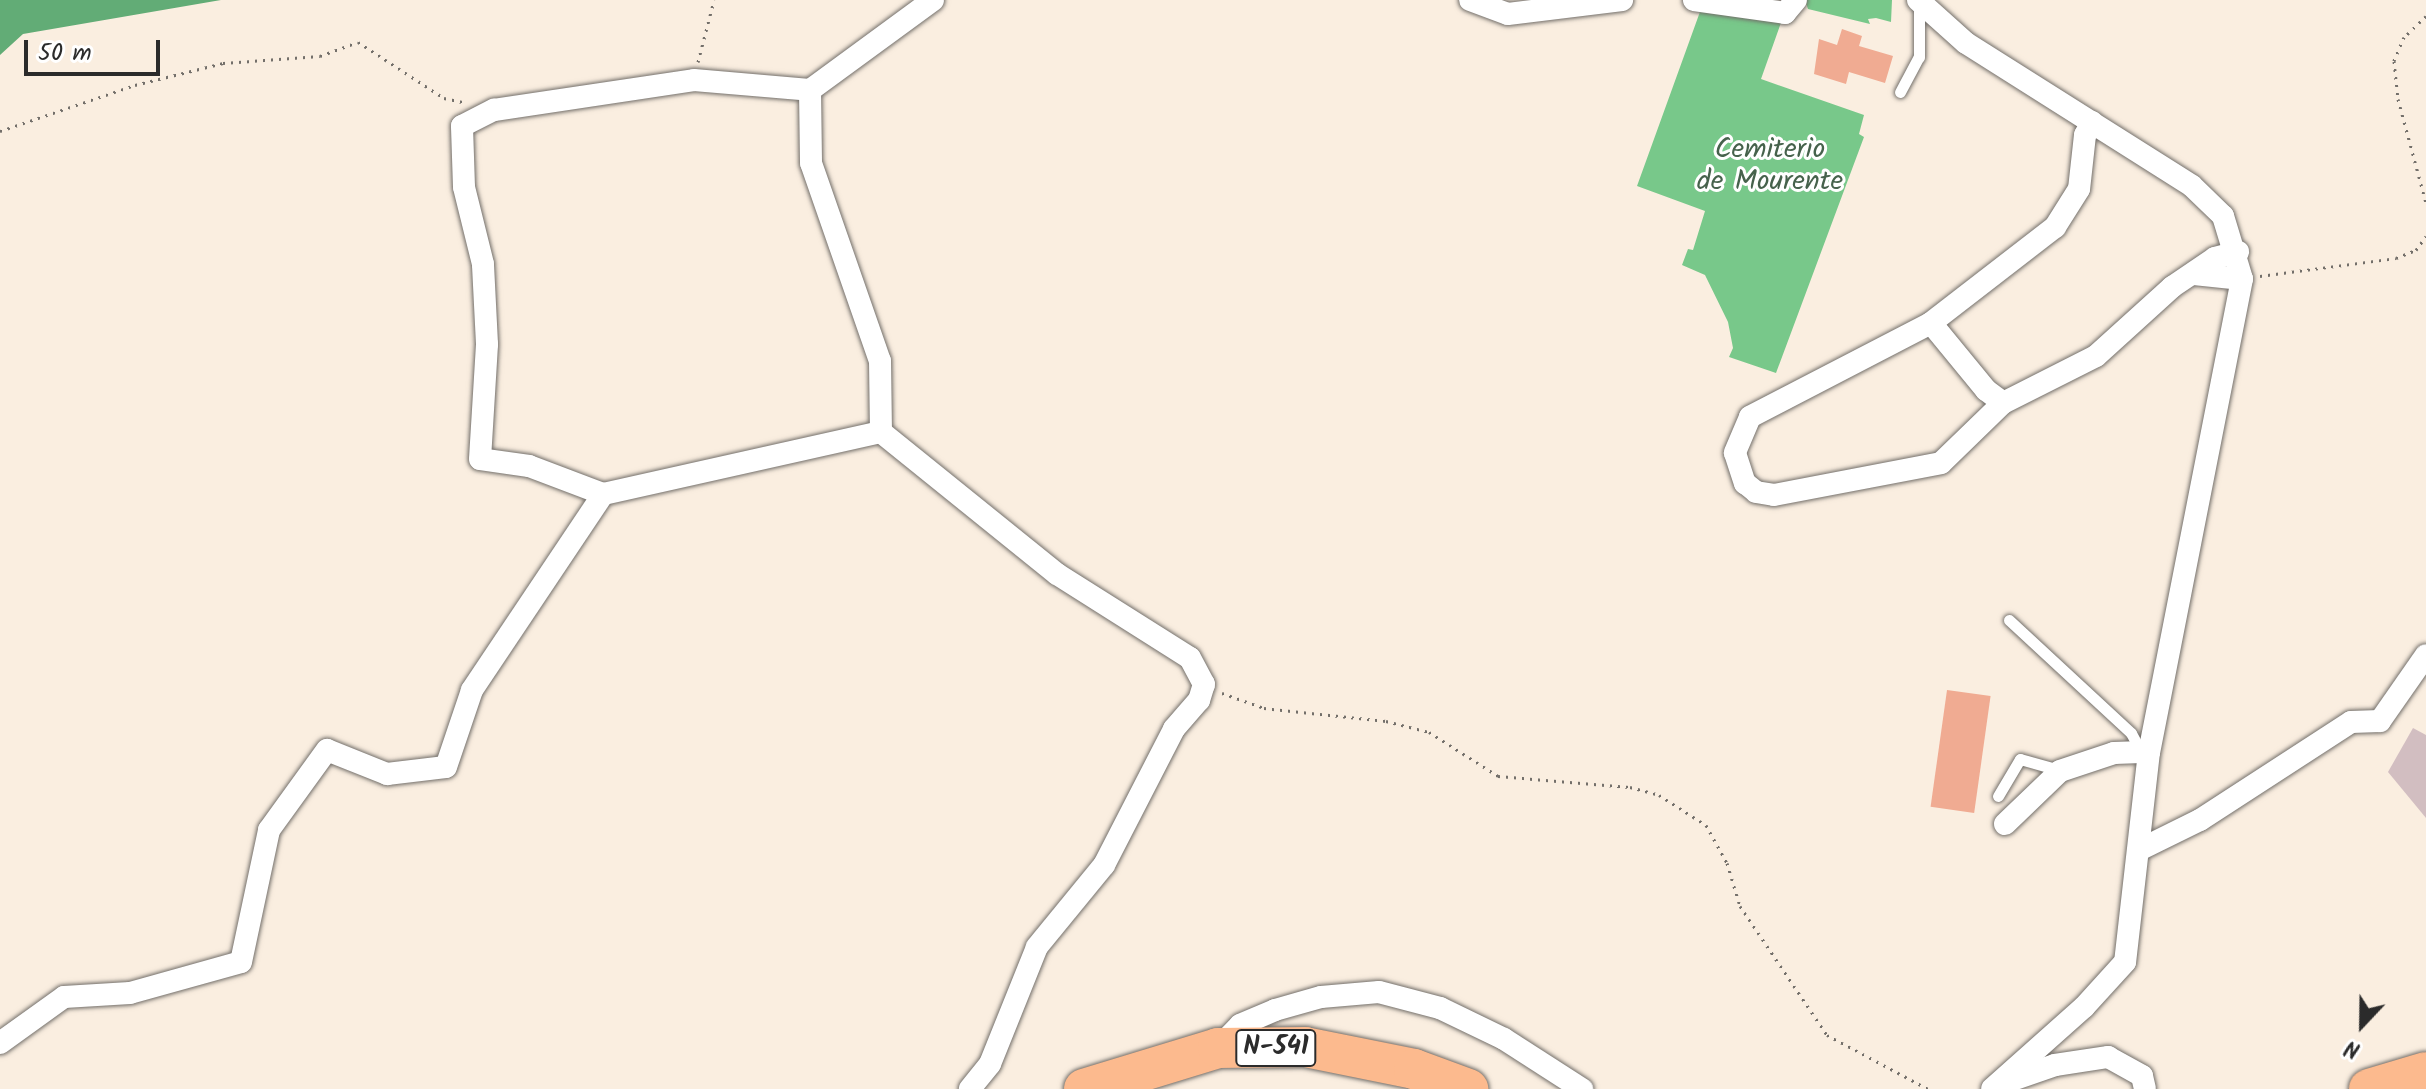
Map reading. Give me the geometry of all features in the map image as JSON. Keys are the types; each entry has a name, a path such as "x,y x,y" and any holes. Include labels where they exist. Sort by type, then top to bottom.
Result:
{"highway":[{"name":"N-541","path":"1084,1089 1218,1048 1305,1047 1360,1055 1468,1089"}],"street":[{"path":"881,432 603,494 529,466 480,459 487,344 483,264 464,187 462,126 494,110 694,80 810,90 933,0"},
{"path":"1470,0 1508,14 1622,0"},
{"path":"1694,0 1785,13 1796,0"},
{"path":"1919,0 1966,43 2192,186 2223,216 2238,252 2242,279 2144,751 2139,850 2125,962 1996,1088"},
{"path":"810,90 811,163 880,361 881,432"},
{"path":"2092,122 2085,135 2079,189 2055,227 1931,323 1750,417 1735,453 1745,483 1756,492 1774,495 1941,463 2003,403 2096,356 2156,300 2215,258 2238,252"},
{"path":"2194,274 2242,279"},
{"path":"1931,323 1986,390 2003,403"},
{"path":"881,432 1057,574 1190,658 1204,684 1199,700 1174,729 1104,865 1037,947 990,1064 970,1089"},
{"path":"0,1043 64,997 130,993 241,962 269,830 327,750 387,774 446,767 472,690 603,494"},
{"path":"2139,850 2212,813 2351,722 2380,721 2426,655"},
{"path":"2005,824 2060,771 2144,751"},
{"path":"1218,1048 1240,1025 1275,1010 1321,997 1379,992 1440,1008 1504,1039 1582,1089"},
{"path":"1996,1088 2055,1065 2108,1057 2142,1076 2145,1089"}],"lane":[{"path":"1900,92 1919,57 1919,0"},
{"path":"2009,620 2131,733 2144,751"},
{"path":"1998,796 2020,759 2060,771"}],"path":[{"path":"694,80 714,0"},
{"path":"2426,16 2404,37 2394,61 2398,99 2426,203"},
{"path":"0,131 135,85 223,63 320,56 358,42 444,98 494,110"},
{"path":"2242,279 2396,258 2416,250 2426,236"},
{"path":"1204,684 1264,708 1386,721 1429,732 1498,776 1630,787 1659,795 1706,825 1727,863 1740,906 1827,1035 1928,1089"}],"shaded area":[{"path":"2413,728 2426,735 2426,818 2388,772"}],"green space":[{"path":"0,0 221,0 23,34 0,55"},
{"path":"1805,0 1892,0 1891,22 1876,18 1868,19 1870,24 1808,9"},
{"name":"Cemiterio de Mourente","path":"1701,9 1783,17 1761,79 1864,115 1859,134 1864,137 1776,373 1729,357 1733,348 1728,322 1705,275 1682,265 1688,249 1693,250 1705,211 1637,186"}],"building":[{"path":"1842,29 1862,36 1859,46 1893,56 1885,83 1849,72 1846,84 1814,74 1819,39 1837,45"},
{"path":"1947,690 1991,696 1974,813 1931,807"}]}
